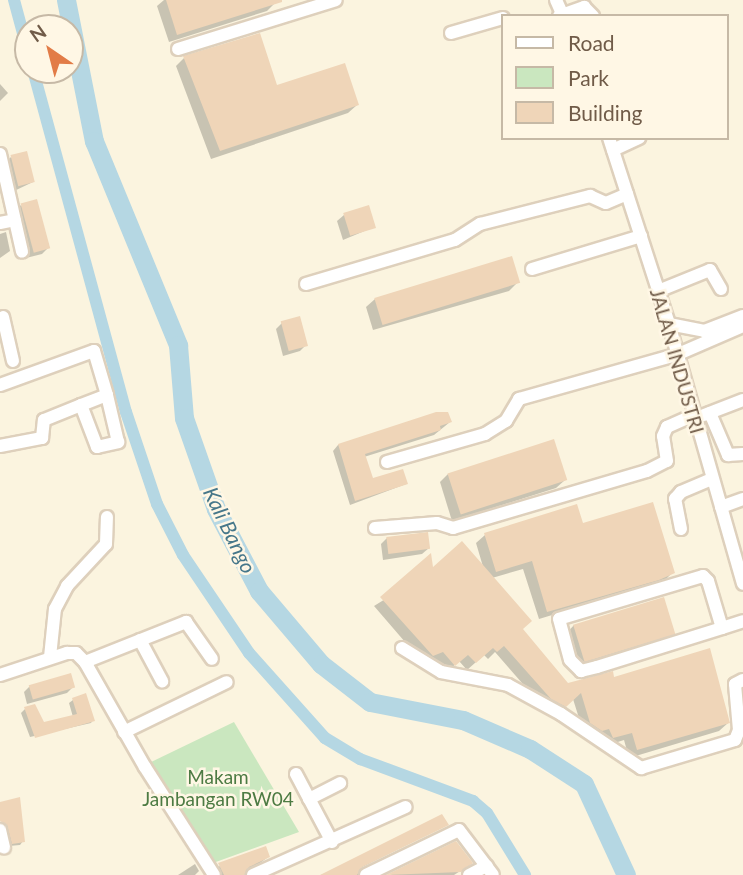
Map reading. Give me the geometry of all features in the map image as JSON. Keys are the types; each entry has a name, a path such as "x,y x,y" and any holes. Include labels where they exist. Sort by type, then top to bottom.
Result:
{"street":[{"path":"178,49 336,0"},
{"path":"566,14 584,7 591,14"},
{"path":"451,33 502,18"},
{"path":"611,144 630,140"},
{"name":"JALAN INDUSTRI","path":"611,144 669,324 693,418 743,584"},
{"path":"0,154 5,201 15,220 22,252"},
{"path":"306,284 455,240 480,224 590,195 606,203 627,194"},
{"path":"0,223 15,220"},
{"path":"532,269 642,236"},
{"path":"658,291 710,270 721,289"},
{"path":"669,324 704,331 743,316"},
{"path":"3,317 3,337 13,361"},
{"path":"387,462 485,434 506,421 519,399 677,355 743,326"},
{"path":"0,385 94,351 118,442 98,448 81,405"},
{"path":"0,446 42,438 44,420 107,395"},
{"path":"375,528 437,523 453,527 647,471 667,461 663,436 667,427 743,400"},
{"path":"710,413 728,455 743,454"},
{"path":"681,529 675,499 681,492 712,479"},
{"path":"721,507 743,499"},
{"path":"50,657 55,609 67,586 106,544 107,517"},
{"path":"722,628 708,581 703,576 559,619 570,660 581,671 722,628 743,621"},
{"path":"85,662 186,622 212,659"},
{"path":"140,640 162,681"},
{"path":"402,648 441,672 508,685 561,714 641,768 735,740 739,730 735,684 743,680"},
{"path":"0,675 50,657 73,652 85,662 124,732 214,875"},
{"path":"124,732 227,682"},
{"path":"296,774 332,842"},
{"path":"309,799 340,783"},
{"path":"253,875 406,807"},
{"path":"0,830 4,848"},
{"path":"366,875 457,830 490,870 469,875"}],"green space":[{"name":"Makam Jambangan RW04","path":"234,722 299,832 213,863 147,764"}],"building":[{"path":"166,0 282,0 282,2 177,35"},
{"path":"260,33 277,85 345,63 359,105 220,151 183,56"},
{"path":"27,151 35,182 18,186 11,155"},
{"path":"37,199 50,248 34,253 21,203"},
{"path":"369,205 376,228 350,236 343,213"},
{"path":"512,256 520,283 382,325 374,298"},
{"path":"300,316 308,346 289,351 281,321"},
{"path":"436,412 448,412 452,422 440,426 441,430 365,454 373,478 403,469 408,484 355,501 338,444"},
{"path":"554,439 567,480 461,515 447,474"},
{"path":"653,502 675,573 547,612 532,561 496,572 484,533 577,504 583,523"},
{"path":"428,532 430,549 388,554 386,537"},
{"path":"462,541 532,621 523,629 568,683 613,671 614,677 710,648 730,723 637,750 632,733 613,738 609,729 602,731 590,723 581,693 566,707 551,699 504,646 497,652 493,648 476,663 468,655 455,666 443,652 433,656 380,597 431,553 433,567"},
{"path":"664,597 675,634 585,662 573,625"},
{"path":"71,673 75,687 33,700 29,685"},
{"path":"86,693 95,721 35,738 24,707 35,704 44,722 77,714 72,698"},
{"path":"20,797 25,842 12,844 7,825 0,821 0,802"},
{"path":"442,814 449,825 362,867 357,875 320,875"},
{"path":"456,841 473,863 461,872 386,875"},
{"path":"266,846 270,857 249,867 244,875 224,875 218,863"}],"waterway":[{"name":"Kali Bango","path":"14,0 18,14"},
{"name":"Kali Bango","path":"66,0 94,141 178,345 184,418 216,509 259,591 321,664 370,702 463,720 530,749 584,784 626,875"},
{"name":"Kali Bango","path":"37,84 126,412 157,504 183,555 249,653 325,738 360,759 473,801 487,813 525,875"}]}
